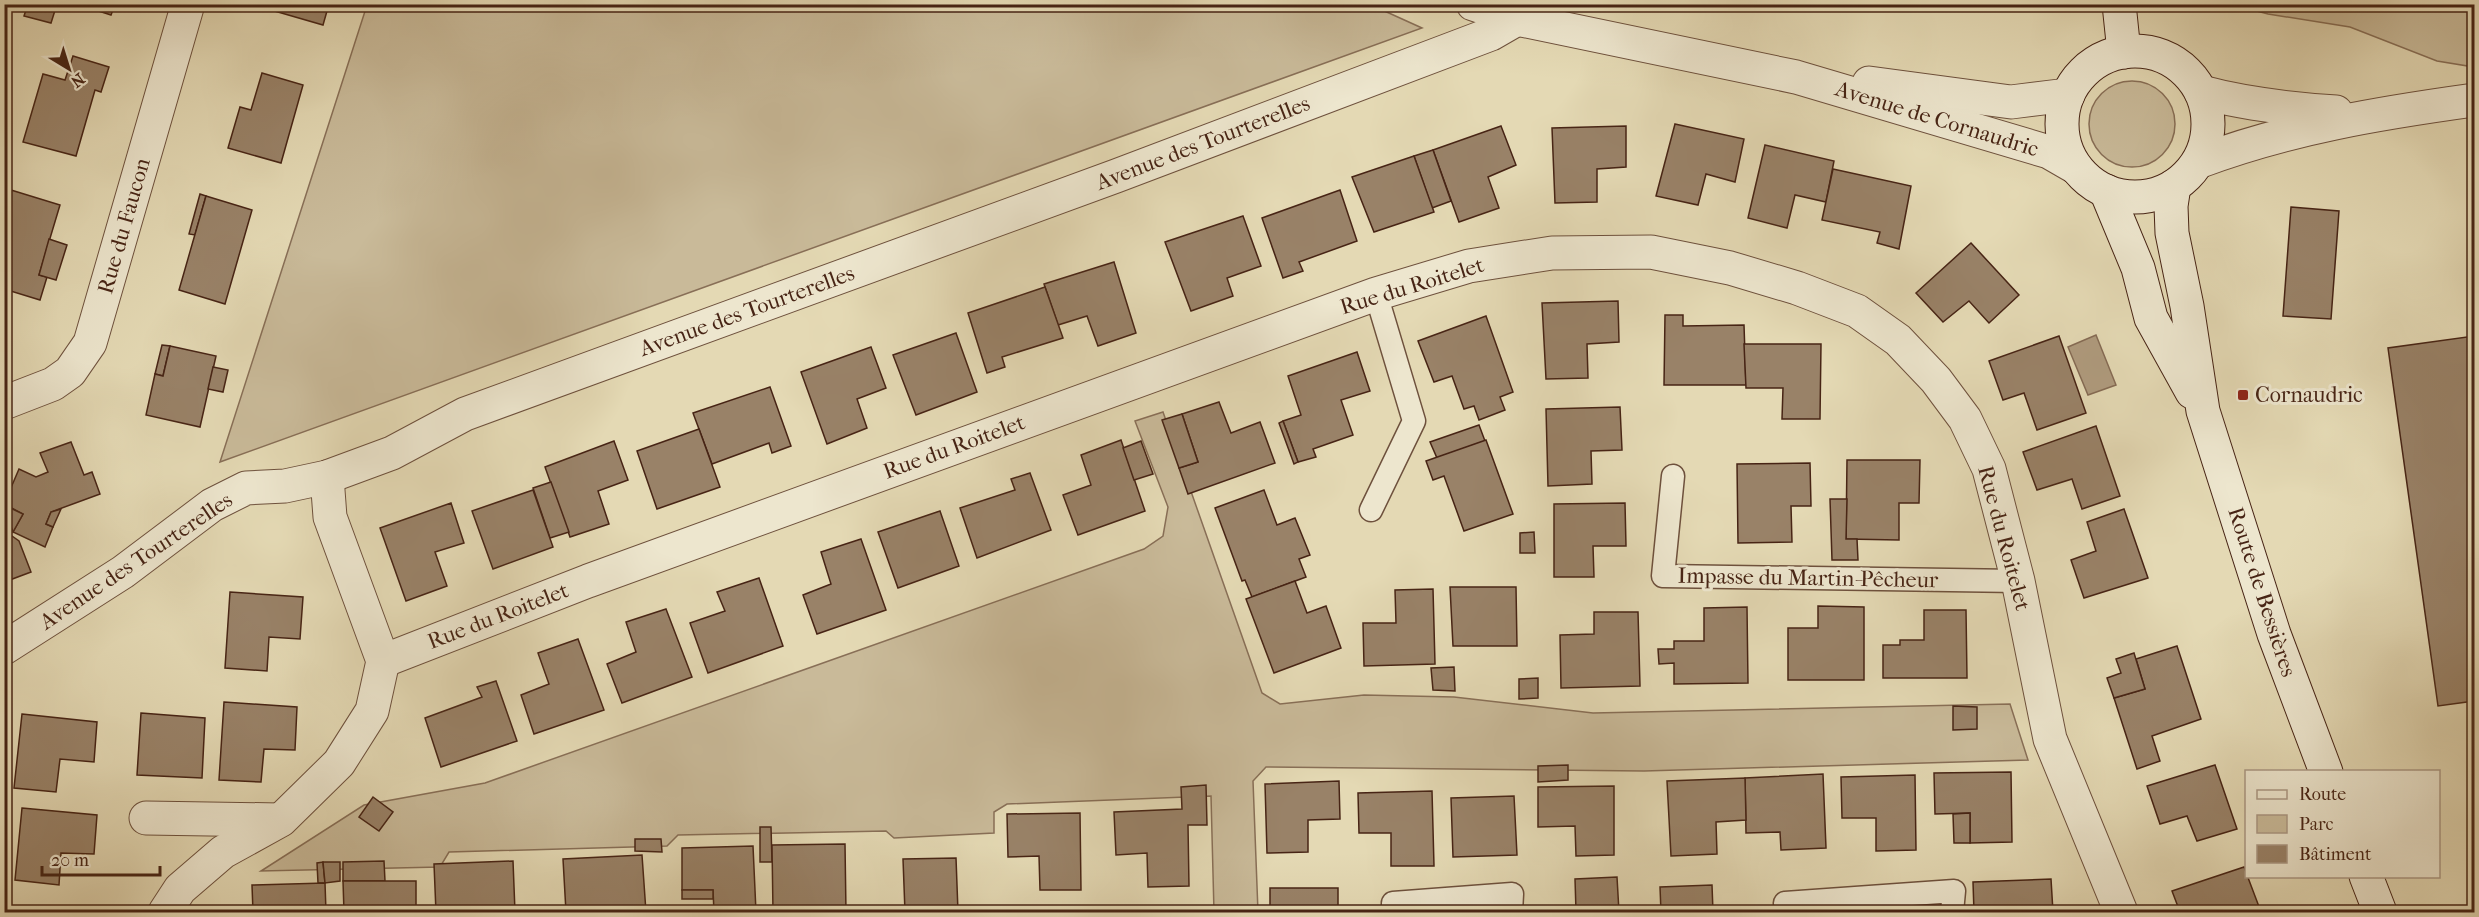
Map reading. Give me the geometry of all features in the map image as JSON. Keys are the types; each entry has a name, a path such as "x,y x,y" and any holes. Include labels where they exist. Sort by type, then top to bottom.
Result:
{"street":[{"name":"Rue du Faucon","path":"4,403 53,384 70,372 90,343 188,4"},
{"name":"Avenue de Cornaudric","path":"1473,4 1516,19 1796,77 2049,152 2075,166"},
{"path":"2119,4 2124,52"},
{"name":"Avenue des Tourterelles","path":"4,648 123,572 212,505 246,488 285,486 327,477 392,453 465,414 1116,176 1491,34 1516,19"},
{"path":"2124,52 2142,52 2168,60 2190,76 2201,92 2208,115 2207,139 2198,162 2175,186 2153,195 2129,197 2094,185 2075,166 2065,144 2062,119 2068,95 2081,75 2101,60 2124,52"},
{"name":"Avenue de Cornaudric","path":"1796,77 1902,86 2012,102 2068,95"},
{"path":"2201,92 2220,98 2290,109 2374,114"},
{"path":"2198,162 2245,144 2374,114 2475,100"},
{"name":"Route de Bessières","path":"2175,186 2170,206 2172,233 2187,306 2203,411 2274,634 2326,770"},
{"name":"Route de Bessières","path":"2106,191 2138,268 2151,318 2203,411"},
{"name":"Rue du Roitelet","path":"383,661 588,581 1376,294 1469,266 1551,254 1652,252 1741,272 1797,288 1857,311 1898,340 1936,380 1965,419 1989,469 2018,581 2050,739 2121,912"},
{"path":"165,912 180,889 223,852 281,820 339,763 372,711 383,661 330,517 327,477"},
{"path":"146,818 281,820"},
{"path":"2367,878 2380,912"}],"lane":[{"path":"1371,510 1414,421 1376,294"},
{"name":"Impasse du Martin-Pêcheur","path":"1673,476 1663,576 2018,581"},
{"path":"1786,912 1785,903 1954,891 1952,912"},
{"path":"1393,912 1393,903 1512,894 1511,912"}],"green space":[{"path":"1369,4 1422,28 220,462 367,5"},
{"path":"2234,5 2474,5 2474,67 2437,61 2350,27 2268,14"},
{"path":"2132,81 2156,88 2168,100 2175,124 2168,148 2156,160 2132,167 2108,160 2096,148 2089,124 2096,100 2108,88"},
{"path":"1163,412 1262,693 1280,704 1364,695 1454,697 1593,713 2010,704 2028,760 1644,771 1266,767 1253,781 1258,912 1214,912 1211,796 1007,804 994,812 994,833 894,838 886,831 678,835 667,846 449,852 440,867 261,871 364,805 485,783 1144,549 1163,536 1168,507 1135,421"}],"shaded area":[{"path":"2096,335 2116,385 2088,395 2068,347"}],"building":[{"path":"28,4 57,4 51,23 24,16"},
{"path":"77,4 115,4 111,15"},
{"path":"265,4 329,4 323,25 264,8"},
{"path":"73,56 109,67 101,92 95,90 76,156 23,142 43,74 65,80"},
{"path":"262,73 303,85 281,163 228,148 240,107 251,110"},
{"path":"1675,124 1744,139 1735,182 1706,174 1698,205 1656,196"},
{"path":"1501,126 1516,165 1488,177 1499,208 1459,222 1433,150"},
{"path":"1626,126 1626,167 1597,169 1597,202 1555,203 1552,128"},
{"path":"1765,145 1834,161 1826,202 1795,195 1787,228 1748,218"},
{"path":"1433,150 1451,201 1432,208 1414,156"},
{"path":"1414,156 1434,212 1374,232 1352,177"},
{"path":"1833,169 1911,186 1899,249 1877,243 1880,232 1822,220"},
{"path":"11,190 60,205 39,275 47,277 40,300 4,289 4,214"},
{"path":"1340,190 1357,241 1299,262 1303,271 1283,278 1262,218"},
{"path":"200,194 206,196 195,235 189,234"},
{"path":"206,196 252,210 225,304 179,290"},
{"path":"2291,207 2339,211 2331,319 2283,316"},
{"path":"1243,216 1261,266 1227,278 1233,296 1191,311 1165,242"},
{"path":"49,239 67,245 56,280 39,275"},
{"path":"1971,243 2019,295 1989,323 1969,301 1943,322 1916,293"},
{"path":"1114,262 1136,333 1098,346 1087,316 1058,325 1044,284"},
{"path":"1045,287 1063,338 1002,357 1005,367 987,373 968,313"},
{"path":"1618,301 1619,342 1587,344 1588,378 1546,379 1542,303"},
{"path":"1665,315 1683,315 1683,326 1744,325 1746,385 1664,385"},
{"path":"1486,316 1513,392 1500,397 1505,410 1479,420 1474,406 1464,409 1452,376 1434,382 1418,341"},
{"path":"956,333 977,392 916,415 893,355"},
{"path":"2059,336 2086,413 2037,430 2024,393 2003,400 1989,361"},
{"path":"2474,336 2474,701 2438,706 2388,348"},
{"path":"1744,344 1821,344 1820,419 1782,419 1783,388 1746,388"},
{"path":"162,345 170,346 163,376 155,374"},
{"path":"170,346 216,356 200,427 146,415 155,374 163,376"},
{"path":"871,347 886,388 857,399 867,428 827,444 801,372"},
{"path":"1357,352 1370,391 1341,400 1353,435 1313,449 1316,457 1298,462 1283,421 1301,415 1288,376"},
{"path":"213,367 228,370 223,392 208,389"},
{"path":"770,387 791,446 772,453 769,443 712,464 693,413"},
{"path":"1219,402 1231,433 1260,422 1275,463 1188,494 1179,468 1198,462 1182,414"},
{"path":"1620,407 1622,450 1591,451 1592,484 1548,486 1546,409"},
{"path":"1182,414 1198,462 1179,468 1162,420"},
{"path":"1283,421 1298,462 1294,464 1279,423"},
{"path":"1479,425 1485,441 1437,458 1430,442"},
{"path":"2096,426 2120,496 2082,509 2072,479 2037,490 2023,452"},
{"path":"699,429 720,487 657,509 637,451"},
{"path":"1121,440 1145,511 1078,535 1063,495 1091,485 1081,455"},
{"path":"1486,440 1513,514 1464,531 1444,476 1433,480 1426,461"},
{"path":"614,441 628,480 598,491 609,524 570,537 545,467"},
{"path":"1141,441 1153,474 1134,480 1123,448"},
{"path":"71,442 84,475 92,472 100,494 51,512 46,524 53,527 45,547 13,532 23,514 4,504 19,469 36,477 48,472 40,453"},
{"path":"1847,460 1920,460 1919,503 1899,503 1899,540 1846,539"},
{"path":"1810,463 1811,506 1791,506 1792,542 1738,543 1737,464"},
{"path":"1030,473 1051,530 977,558 960,508 1015,490 1011,479"},
{"path":"551,482 569,532 550,538 533,488"},
{"path":"533,490 553,547 493,569 472,511"},
{"path":"1264,490 1277,525 1295,518 1310,555 1299,559 1306,577 1252,597 1245,580 1242,581 1215,508"},
{"path":"1830,499 1847,499 1846,539 1857,539 1858,560 1832,560"},
{"path":"451,503 464,543 435,552 447,586 406,601 380,528"},
{"path":"1625,503 1626,546 1593,546 1594,577 1554,577 1554,504"},
{"path":"4,506 23,514 13,532"},
{"path":"61,509 53,527 46,524 51,512"},
{"path":"2124,509 2148,578 2084,598 2071,560 2096,551 2087,522"},
{"path":"940,511 959,566 898,588 878,532"},
{"path":"1534,532 1535,553 1520,553 1520,533"},
{"path":"12,536 19,541 31,572 7,581 4,576 4,539"},
{"path":"861,539 886,610 817,634 803,595 831,584 821,552"},
{"path":"759,578 783,646 708,673 690,623 725,611 717,592"},
{"path":"1295,581 1307,613 1326,606 1341,648 1274,673 1246,599"},
{"path":"1450,587 1516,587 1517,646 1453,646"},
{"path":"1433,589 1435,664 1364,666 1363,623 1396,623 1395,590"},
{"path":"230,592 303,597 300,639 269,637 267,671 225,668"},
{"path":"1818,606 1864,607 1864,680 1788,680 1788,628 1818,628"},
{"path":"1747,607 1748,683 1674,684 1674,663 1659,664 1658,649 1674,649 1674,641 1704,641 1704,608"},
{"path":"666,609 692,677 622,703 607,664 636,652 626,622"},
{"path":"1924,610 1966,610 1967,678 1883,678 1883,645 1900,645 1900,640 1924,640"},
{"path":"1594,612 1638,612 1640,686 1561,688 1560,635 1594,634"},
{"path":"578,639 604,710 534,734 521,695 549,684 538,653"},
{"path":"2177,646 2201,719 2152,736 2160,761 2137,769 2114,698 2145,689 2136,659"},
{"path":"2134,653 2145,689 2114,698 2107,678 2121,673 2116,659"},
{"path":"1454,667 1455,691 1433,690 1431,668"},
{"path":"1538,678 1538,698 1519,699 1519,679"},
{"path":"496,681 517,741 441,767 425,718 482,697 477,687"},
{"path":"224,702 297,707 295,750 264,749 261,782 219,780"},
{"path":"1953,706 1977,707 1977,729 1953,730"},
{"path":"141,713 205,718 202,778 137,775"},
{"path":"22,714 97,722 94,762 60,759 56,792 14,788"},
{"path":"1568,765 1568,780 1538,782 1538,766"},
{"path":"2215,765 2237,829 2197,841 2187,816 2160,824 2147,786"},
{"path":"2011,772 2012,842 1970,843 1970,813 1935,814 1934,773"},
{"path":"1823,774 1826,848 1781,850 1780,832 1746,833 1745,778"},
{"path":"1915,775 1916,850 1876,851 1876,818 1842,818 1841,777"},
{"path":"1745,778 1746,820 1716,822 1717,854 1671,856 1667,781"},
{"path":"1339,781 1340,819 1308,820 1308,852 1267,853 1265,784"},
{"path":"1206,785 1207,825 1188,825 1189,886 1148,887 1147,853 1116,855 1114,812 1182,809 1181,787"},
{"path":"1614,786 1614,855 1576,856 1575,826 1538,827 1538,787"},
{"path":"1432,791 1434,866 1391,866 1391,833 1359,833 1358,793"},
{"path":"1514,796 1517,855 1453,857 1451,798"},
{"path":"373,797 393,812 379,831 359,817"},
{"path":"22,808 97,815 94,854 61,853 59,885 15,880"},
{"path":"1080,813 1081,890 1040,890 1039,856 1008,857 1007,814"},
{"path":"1970,813 1970,843 1954,843 1953,814"},
{"path":"760,827 771,827 772,862 760,862"},
{"path":"635,839 661,839 662,852 635,851"},
{"path":"845,844 846,912 773,912 772,845"},
{"path":"753,846 756,912 714,912 713,890 682,890 682,848"},
{"path":"642,855 646,912 566,912 563,859"},
{"path":"956,858 958,912 905,912 903,859"},
{"path":"384,861 385,881 343,881 343,862"},
{"path":"513,861 515,912 436,912 434,864"},
{"path":"323,862 325,883 318,883 317,863"},
{"path":"323,862 340,862 340,881 325,883"},
{"path":"2244,867 2245,878 2248,878 2261,912 2180,912 2172,891"},
{"path":"1617,877 1619,912 1544,912 1576,911 1575,879"},
{"path":"2051,879 2053,912 1974,912 1973,882"},
{"path":"343,881 416,881 416,912 344,912"},
{"path":"325,883 326,912 253,912 252,885"},
{"path":"1712,885 1713,912 1661,912 1660,887"},
{"path":"1270,888 1338,888 1338,912 1270,912"},
{"path":"682,890 713,890 713,899 682,899"}],"place":[{"name":"Cornaudric","path":"2243,395"}]}
